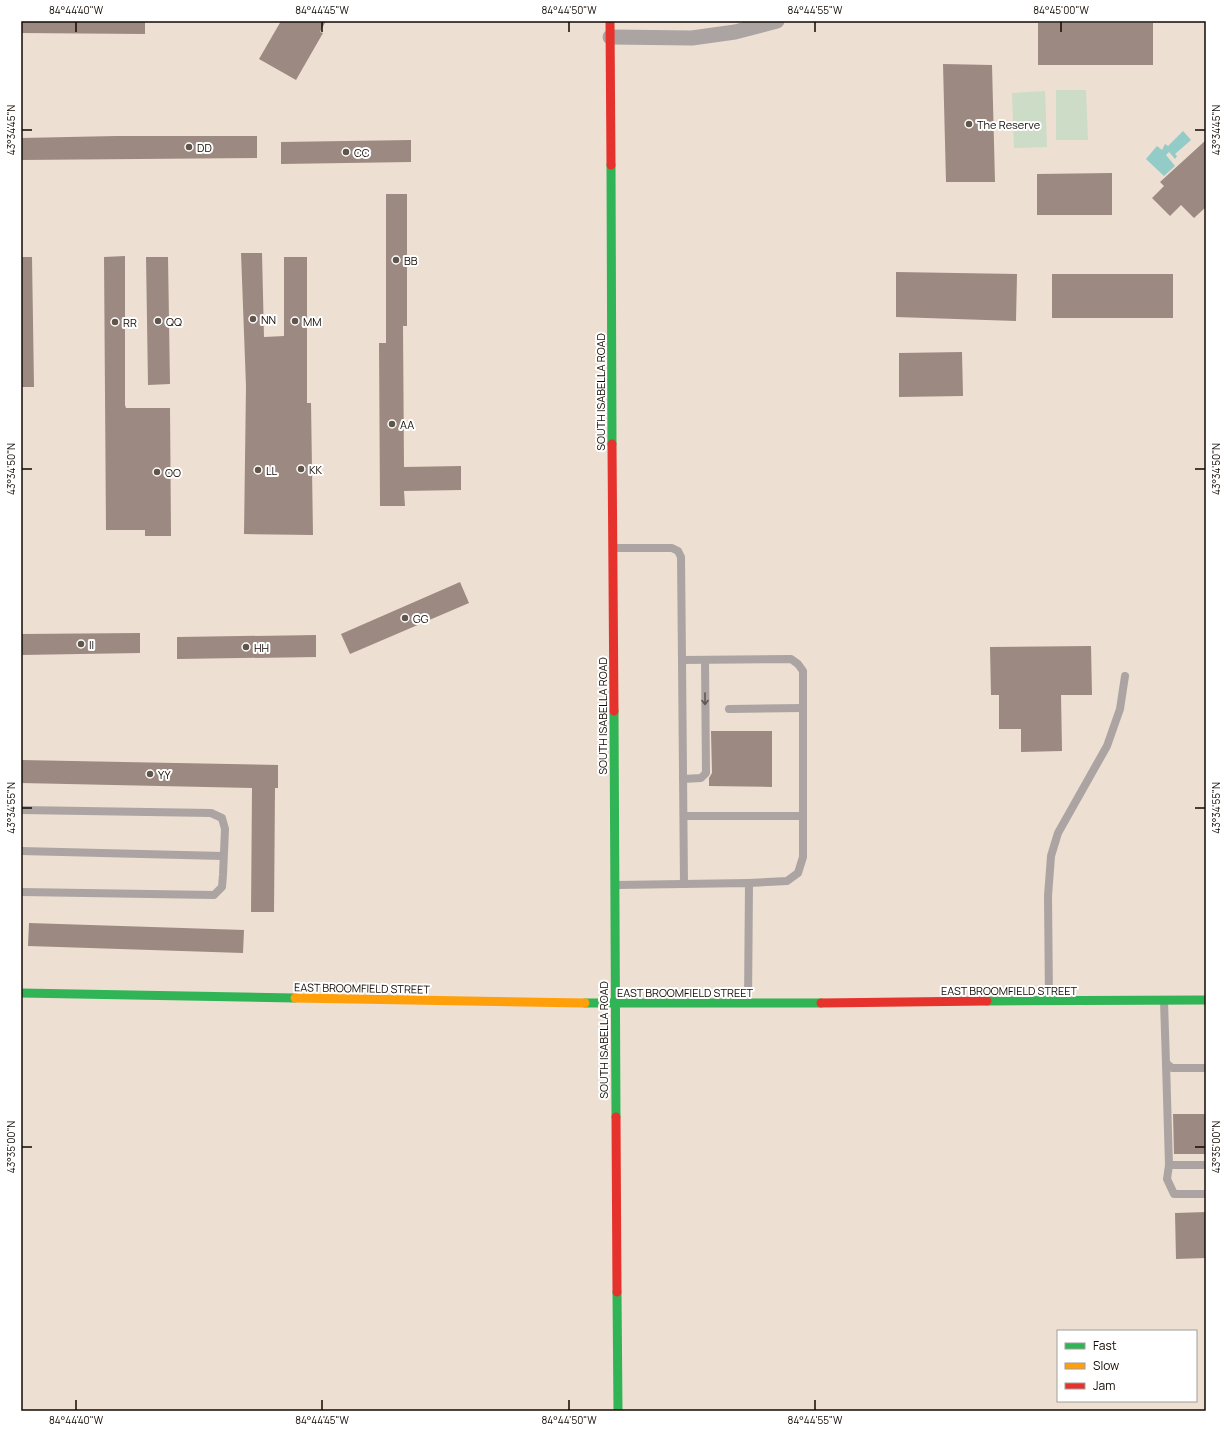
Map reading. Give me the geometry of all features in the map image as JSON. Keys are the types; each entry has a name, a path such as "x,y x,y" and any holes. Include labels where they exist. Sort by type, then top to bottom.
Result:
{"main road":[{"name":"SOUTH ISABELLA ROAD","path":"610,21 618,1411"},
{"name":"EAST BROOMFIELD STREET","path":"21,993 615,1004 1206,1000"}],"street":[{"path":"610,37 692,38 735,32 777,21"}],"lane":[{"path":"613,548 672,548 678,551 681,557 684,884"},
{"path":"614,885 787,882 798,873 803,857 803,708 802,671 798,664 791,659 682,660"},
{"path":"683,779 701,778 706,773 705,660"},
{"path":"1049,1001 1048,896 1051,856 1058,833 1107,746 1120,709 1125,676"},
{"path":"729,709 803,708"},
{"path":"21,810 211,813 222,818 224,829 222,887 214,895 21,892"},
{"path":"684,816 803,816"},
{"path":"21,851 224,856"},
{"path":"748,1003 750,883"},
{"path":"1164,1000 1169,1165 1167,1179 1174,1194 1206,1194"},
{"path":"1166,1063 1172,1068 1206,1068"},
{"path":"1169,1165 1206,1165"}],"green space":[{"path":"1056,90 1086,90 1088,140 1056,140"},
{"path":"1045,91 1047,147 1014,148 1012,93"}],"water":[{"path":"1183,131 1191,140 1175,154 1177,156 1175,159 1169,152 1166,155 1175,166 1164,176 1146,159 1157,146 1162,150 1165,144 1168,146"}],"building":[{"path":"21,21 145,21 145,34 21,33"},
{"path":"281,21 326,21 320,32 323,33 296,80 259,59"},
{"path":"1038,23 1153,23 1153,65 1038,65"},
{"name":"The Reserve","path":"943,64 992,65 995,182 946,182"},
{"path":"257,136 257,158 21,160 21,138"},
{"name":"CC","path":"411,140 411,162 281,164 281,142"},
{"path":"1206,140 1206,207 1194,218 1181,205 1170,216 1152,198 1164,186 1160,182"},
{"path":"1112,173 1112,215 1037,215 1037,174"},
{"path":"386,194 407,194 407,326 403,326 404,467 461,466 461,490 404,491 405,506 380,506 379,343 386,343"},
{"path":"241,253 262,253 264,337 284,336 284,257 307,257 307,403 311,403 313,535 244,534 246,386"},
{"path":"125,256 125,405 126,408 170,408 171,536 145,536 145,530 106,530 104,257"},
{"path":"21,257 32,257 34,387 21,387"},
{"name":"QQ","path":"146,257 168,257 170,384 148,385"},
{"path":"896,272 1017,274 1016,321 896,317"},
{"path":"1052,274 1173,274 1173,318 1052,318"},
{"path":"962,352 963,396 899,397 899,353"},
{"name":"GG","path":"460,582 469,603 350,654 341,634"},
{"name":"II","path":"140,633 140,653 21,655 21,634"},
{"name":"HH","path":"316,635 316,657 177,659 177,637"},
{"path":"1091,646 1092,695 1061,695 1062,751 1021,752 1021,729 999,729 999,695 991,695 990,647"},
{"path":"711,731 772,731 772,787 709,786 709,778 712,773"},
{"name":"YY","path":"21,760 278,765 278,788 275,788 274,912 251,912 252,788 21,783"},
{"path":"29,923 244,930 243,953 28,946"},
{"path":"1173,1114 1206,1114 1206,1154 1174,1154"},
{"path":"1206,1212 1206,1258 1176,1259 1175,1213"}],"traffic: fast":[{"path":"611,165 612,444"},
{"path":"614,711 616,1117"},
{"path":"21,993 295,998"},
{"path":"987,1001 1206,1000"},
{"path":"585,1003 821,1003"},
{"path":"617,1292 618,1411"}],"traffic: slow":[{"path":"295,998 585,1003"}],"traffic: jam":[{"path":"610,21 611,165"},
{"path":"612,444 614,711"},
{"path":"821,1003 987,1001"},
{"path":"616,1117 617,1292"}],"place":[{"name":"The Reserve","path":"969,124"},
{"name":"DD","path":"189,147"},
{"name":"CC","path":"346,152"},
{"name":"BB","path":"396,260"},
{"name":"NN","path":"253,319"},
{"name":"QQ","path":"158,321"},
{"name":"MM","path":"295,321"},
{"name":"RR","path":"115,322"},
{"name":"AA","path":"392,424"},
{"name":"KK","path":"301,469"},
{"name":"LL","path":"258,470"},
{"name":"OO","path":"157,472"},
{"name":"GG","path":"405,618"},
{"name":"II","path":"81,644"},
{"name":"HH","path":"246,647"},
{"name":"YY","path":"150,774"}]}
